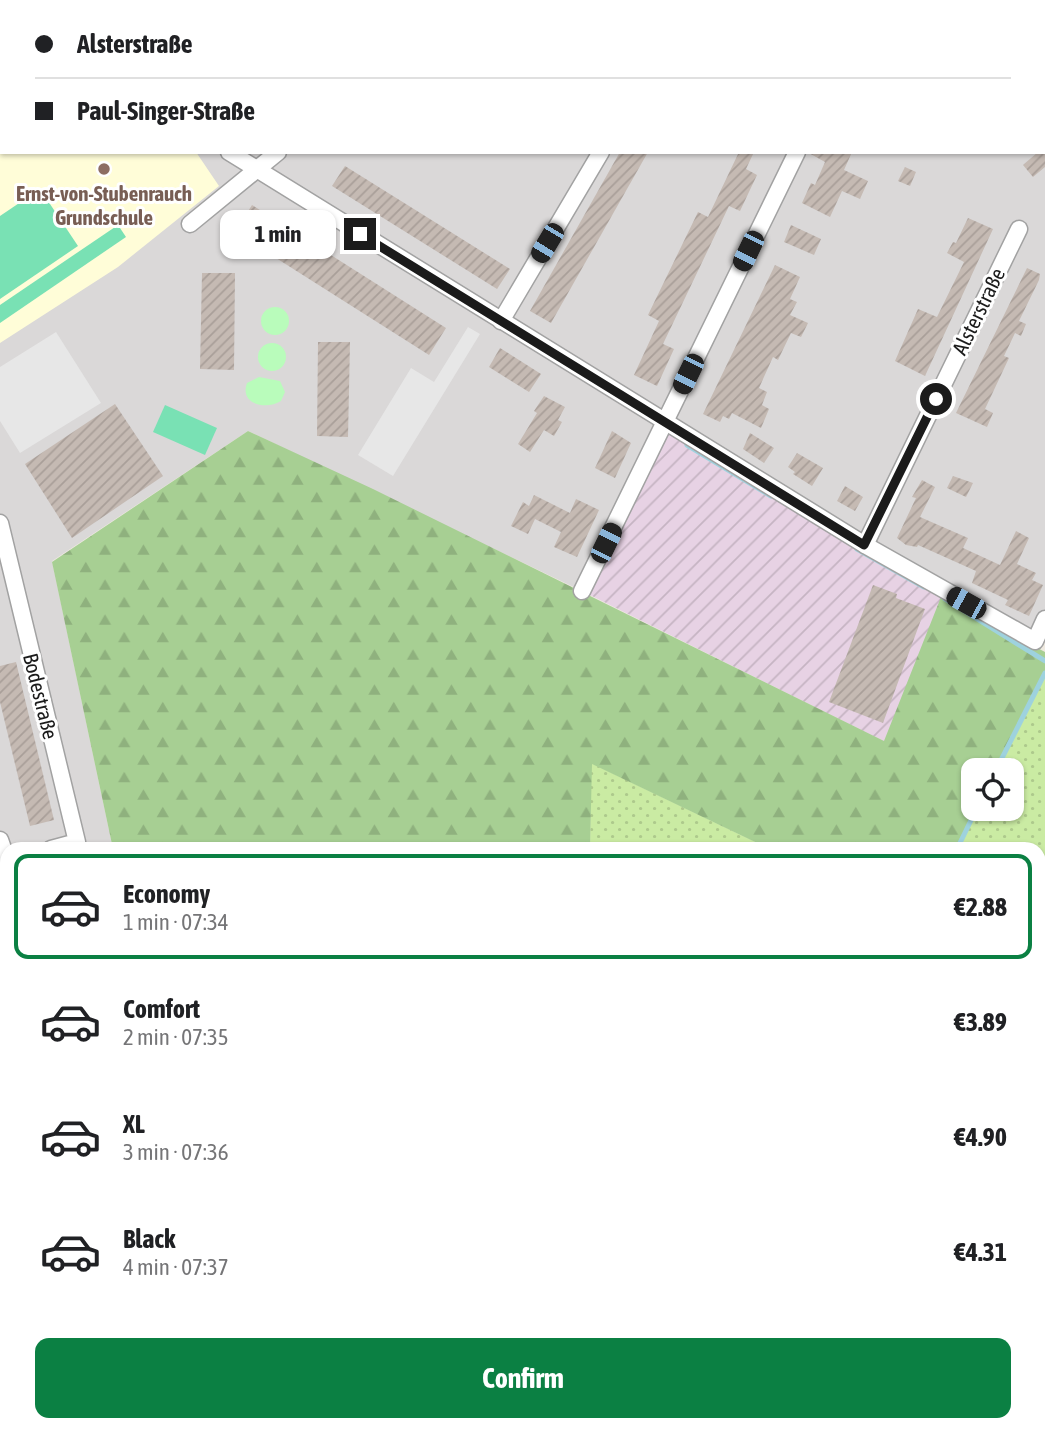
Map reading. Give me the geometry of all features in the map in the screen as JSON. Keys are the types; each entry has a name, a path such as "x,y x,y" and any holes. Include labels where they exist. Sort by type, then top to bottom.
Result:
{"street":[{"path":"232,154 864,545 1035,640 1045,619"},
{"path":"190,223 276,154"},
{"path":"501,321 600,154"},
{"path":"582,591 796,154"},
{"name":"Alsterstraße","path":"864,545 1019,229"},
{"name":"Bodestraße","path":"0,523 77,842"}],"shaded area":[{"path":"0,154 1045,154 1045,619 1035,641 582,591 248,431 52,561 112,842 0,842"},
{"name":"Ernst-von-Stubenrauch Grundschule","path":"0,154 197,154 219,186 118,267 0,343"},
{"path":"468,327 480,334 393,476 358,455 411,368 434,382"},
{"path":"56,332 101,403 20,453 0,421 0,367"},
{"path":"664,423 944,591 885,742 582,591"}],"green space":[{"path":"40,189 78,246 0,299 0,216"},
{"path":"118,225 126,237 0,323 0,305"},
{"path":"275,307 285,311 289,321 285,331 275,335 265,331 261,321 265,311"},
{"path":"272,343 282,347 286,357 282,367 272,371 262,367 258,357 262,347"},
{"path":"259,377 280,381 285,392 281,401 262,405 251,401 247,396 247,383"},
{"path":"165,405 217,428 205,455 153,432"},
{"path":"248,431 373,489 884,741 941,597 1045,652 1045,673 1002,758 961,758 961,821 971,821 960,842 755,842 592,764 590,842 112,842 52,562"},
{"path":"1045,673 1045,842 960,842 971,821 1024,821 1024,758 1002,758"},
{"path":"591,763 755,842 590,842"}],"building":[{"path":"619,154 647,154 551,323 530,311"},
{"path":"738,154 753,154 746,169 757,175 740,211 729,206 663,344 674,349 657,386 634,375 659,321 648,315 698,212 708,217"},
{"path":"811,154 851,154 844,170 868,181 860,199 842,191 830,217 802,203 811,183 815,185 825,162"},
{"path":"1036,154 1045,154 1045,167 1033,177 1023,165"},
{"path":"345,166 510,269 497,289 332,186"},
{"path":"905,167 916,172 910,186 898,181"},
{"path":"252,205 446,328 429,355 235,232"},
{"path":"968,218 993,229 925,376 895,361 918,309 937,317 964,262 947,253 953,242 956,243"},
{"path":"791,225 821,239 814,255 784,242"},
{"path":"775,265 800,277 790,299 797,302 790,315 808,323 801,337 791,333 778,360 773,357 759,388 767,392 762,405 769,409 761,428 732,413 729,419 723,416 720,422 703,414"},
{"path":"1027,268 1040,274 1039,280 1019,321 1026,324 1021,336 1015,333 1004,356 1009,358 985,409 993,413 987,427 956,413"},
{"path":"202,273 235,273 234,370 200,369"},
{"path":"318,342 350,342 348,437 317,436"},
{"path":"500,348 541,374 529,392 489,367"},
{"path":"544,396 565,407 558,420 562,422 554,436 544,430 530,452 518,444"},
{"path":"115,404 163,476 72,538 25,464"},
{"path":"612,431 631,443 615,478 595,468"},
{"path":"750,433 774,448 764,463 743,449"},
{"path":"797,453 823,468 812,486 793,474 795,472 788,467"},
{"path":"953,476 973,483 966,497 947,488"},
{"path":"922,480 935,487 920,517 968,538 963,548 1000,565 1016,531 1029,538 1017,564 1036,573 1032,580 1043,585 1029,616 1005,605 1008,600 972,583 976,571 918,545 906,545 897,538 916,498 912,497"},
{"path":"845,486 863,497 855,511 837,501"},
{"path":"534,495 570,513 576,499 599,510 577,557 554,547 561,532 535,519 528,534 511,526 523,502 529,506"},
{"path":"873,585 897,594 896,598 925,609 883,723 829,702"},
{"path":"16,662 54,820 30,826 0,702 0,666"}],"waterway":[{"path":"687,445 771,496"},
{"path":"857,549 924,587"},
{"path":"945,599 1045,661"},
{"path":"1002,758 1045,673"},
{"path":"960,842 971,821"}],"place":[{"name":"Ernst-von-Stubenrauch Grundschule","path":"104,169"}],"route":[{"path":"360,234 864,545 936,399"}]}
